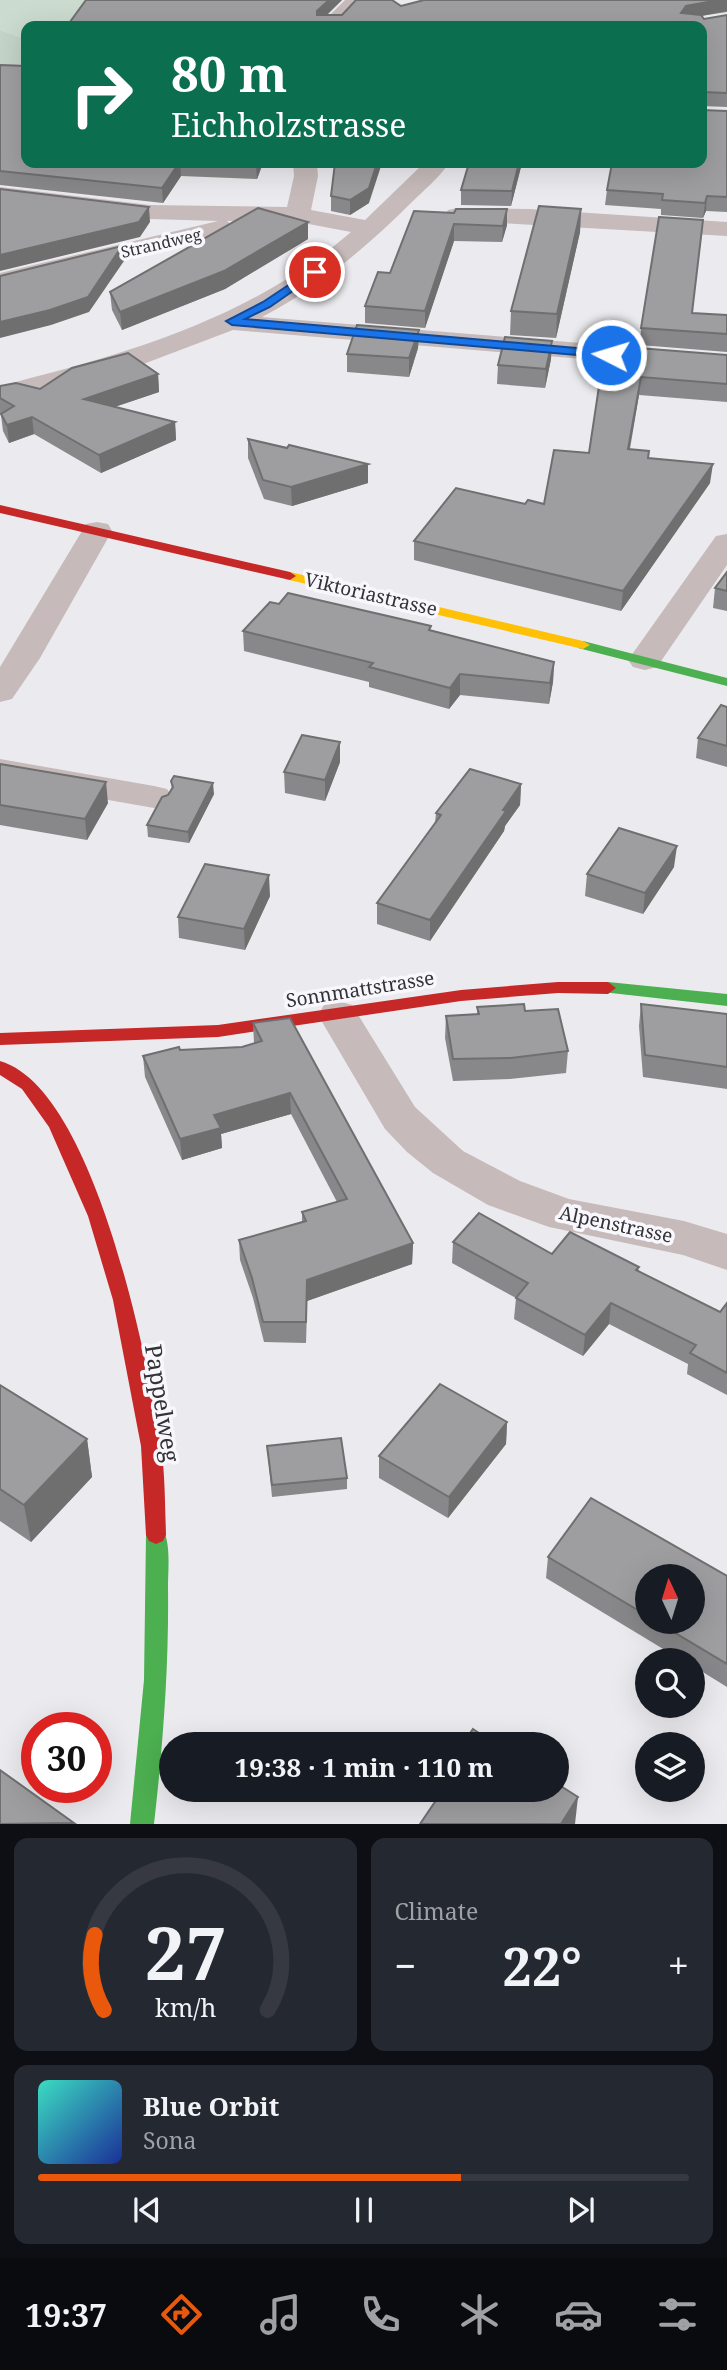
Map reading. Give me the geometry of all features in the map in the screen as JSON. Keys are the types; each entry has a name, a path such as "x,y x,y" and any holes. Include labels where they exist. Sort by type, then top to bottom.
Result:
{"street":[{"path":"334,21 356,0"},
{"path":"298,215 304,190 305,168"},
{"path":"0,394 139,354 232,321 295,286 391,211 432,168"},
{"path":"0,194 131,211 298,215 370,228"},
{"path":"391,211 424,215 529,216 727,229"},
{"name":"Strandweg","path":"0,281 208,232 230,222 233,215"},
{"path":"232,321 727,363"},
{"name":"Viktoriastrasse","path":"0,509 33,520 97,531 645,660 727,682"},
{"path":"0,692 23,659 97,531"},
{"path":"645,660 727,543"},
{"path":"0,770 154,797"},
{"name":"Sonnmattstrasse","path":"0,1039 26,1036 175,1035 338,1015 404,1002 505,989 574,986 667,991 727,1000"},
{"name":"Alpenstrasse","path":"338,1015 400,1118 448,1162 504,1193 565,1215 684,1238 727,1252"},
{"name":"Pappelweg","path":"0,1067 28,1085 57,1124 97,1216 122,1300 152,1446 159,1599 154,1726 142,1824"}],"green space":[{"path":"0,0 182,0 128,21 21,21 21,37 0,30"},
{"path":"0,30 21,37 21,65 0,67"}],"building":[{"path":"86,0 329,0 317,11 317,15 342,15 356,0 392,0 401,6 424,0 719,0 686,6 681,13 701,15 704,19 727,15 727,93 707,92 707,21 71,21"},
{"path":"0,65 21,66 21,168 176,168 162,188 0,171"},
{"path":"707,110 727,111 727,197 707,196 705,203 662,200 663,194 607,190 611,168 707,168"},
{"path":"334,168 375,168 369,188 350,200 331,196"},
{"path":"468,168 518,168 512,191 461,190"},
{"path":"0,189 149,207 139,222 0,255"},
{"path":"539,206 581,209 557,314 511,311"},
{"path":"258,208 308,222 224,271 120,312 110,292"},
{"path":"456,209 507,209 503,226 454,224 425,311 365,306 378,272 390,273 414,211 454,213"},
{"path":"659,217 703,220 692,313 727,315 727,334 641,328"},
{"path":"122,246 88,297 50,310 0,322 0,276"},
{"path":"357,325 419,330 409,358 347,354"},
{"path":"505,337 552,341 546,369 498,365"},
{"path":"638,348 727,355 727,384 641,377 628,449 649,451 648,458 713,464 623,591 414,541 456,488 525,504 528,500 544,504 554,450 589,453 604,353 636,355"},
{"path":"128,353 158,374 84,399 175,422 99,455 32,417 7,425 1,414 14,406 0,398 0,386 16,383 40,389 72,368"},
{"path":"248,439 287,448 289,445 368,464 291,487 263,480"},
{"path":"727,572 727,591 715,588"},
{"path":"288,593 431,626 429,630 554,662 550,683 460,674 450,688 369,667 373,663 243,631 270,602 279,604"},
{"path":"721,705 727,707 727,746 698,738"},
{"path":"302,735 340,742 325,780 284,772"},
{"path":"0,764 106,782 85,819 0,805"},
{"path":"470,769 521,784 503,810 506,811 430,920 377,903 441,815 436,813"},
{"path":"174,776 213,783 188,832 147,825 162,797 168,795 173,787 171,781"},
{"path":"619,828 677,846 645,893 587,874"},
{"path":"205,864 269,875 244,929 178,917"},
{"path":"524,1004 525,1011 558,1009 568,1051 511,1058 453,1059 446,1016 479,1014 477,1007"},
{"path":"641,1004 727,1014 727,1067 645,1055"},
{"path":"290,1018 413,1243 307,1280 306,1322 263,1322 239,1240 306,1221 302,1212 347,1199 290,1093 214,1115 221,1128 180,1139 143,1056 179,1047 180,1050 242,1047 262,1041 253,1023"},
{"path":"479,1213 552,1254 570,1232 639,1267 636,1270 720,1312 727,1303 727,1373 690,1353 696,1345 611,1303 585,1335 516,1298 528,1283 453,1242"},
{"path":"440,1384 507,1422 449,1497 379,1456"},
{"path":"0,1385 87,1439 24,1505 0,1489"},
{"path":"341,1438 347,1478 272,1485 267,1446"},
{"path":"591,1498 727,1576 727,1664 705,1651 705,1648 677,1634 705,1634 705,1564 635,1564 635,1608 548,1557"},
{"path":"0,1770 21,1785 21,1803 46,1803 74,1823 0,1824"},
{"path":"569,1791 578,1797 561,1824 420,1824 435,1802 569,1802"}],"traffic: fast":[{"path":"583,645 727,682"},
{"path":"608,988 727,1000"},
{"path":"142,1824 155,1680 158,1608 156,1535"}],"traffic: slow":[{"path":"290,576 583,645"}],"traffic: jam":[{"path":"0,509 290,576"},
{"path":"0,1039 218,1031 461,995 509,990 608,988"},
{"path":"0,1067 28,1085 57,1124 97,1216 122,1300 151,1446 156,1535"}],"route":[{"path":"315,272 266,304 232,321 611,355"}]}
